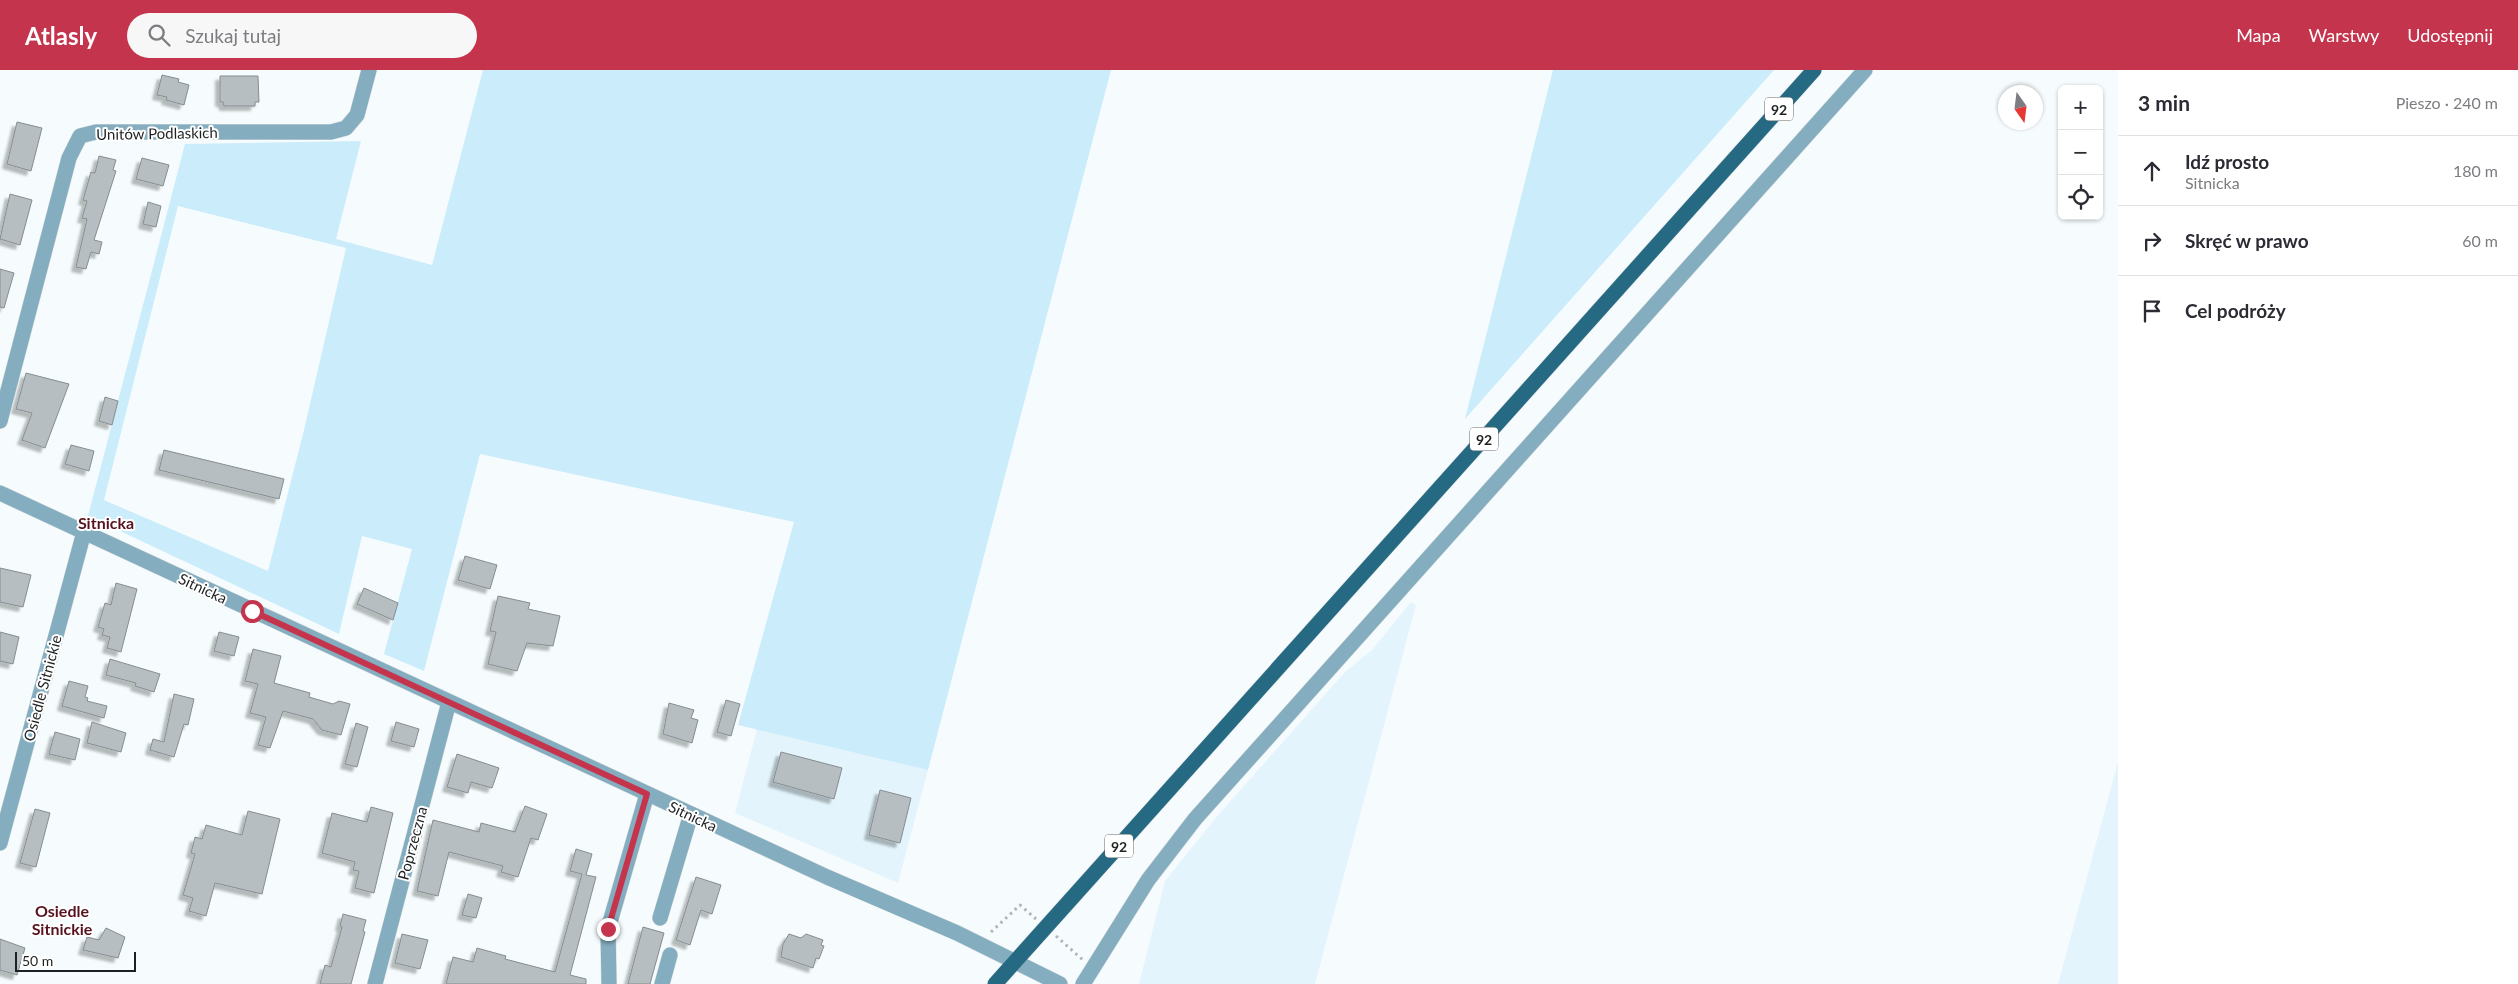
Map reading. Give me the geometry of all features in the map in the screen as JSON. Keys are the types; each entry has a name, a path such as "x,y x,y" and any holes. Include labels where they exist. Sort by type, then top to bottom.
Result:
{"main road":[{"name":"92","path":"995,984 1814,70"}],"street":[{"name":"Unitów Podlaskich","path":"0,421 69,158 80,136 96,132 330,132 346,128 357,115 369,70"},
{"path":"1082,984 1094,970 1148,880 1195,819 1865,70"},
{"name":"Sitnicka","path":"0,493 832,880 956,933 1060,984"},
{"name":"Osiedle Sitnickie","path":"0,843 84,532"},
{"name":"Poprzeczna","path":"374,984 449,702"},
{"path":"609,984 608,929 647,794"},
{"path":"660,918 691,814"},
{"path":"662,984 670,955"}],"path":[{"path":"990,932 993,933 1020,905 1035,918"},
{"path":"1057,937 1094,970"}],"shaded area":[{"path":"483,70 1111,70 928,770 738,725 794,522 480,454 424,671 384,654 412,549 362,536 339,634 88,516 185,144 361,141 336,239 432,265","holes":["178,206 346,248 304,430 268,571 104,500"]},
{"path":"1553,70 1774,70 1465,419"},
{"path":"1411,602 1416,605 1315,984 1139,984 1165,881 1219,814 1345,672 1372,650"},
{"path":"757,729 928,770 898,883 735,813"},
{"path":"2118,762 2118,984 2058,984"}],"building":[{"path":"162,75 179,79 178,82 189,85 184,105 166,100 167,97 157,95"},
{"path":"220,76 258,76 259,102 255,102 255,106 224,106 223,102 220,102"},
{"path":"17,122 42,128 31,171 7,164"},
{"path":"99,156 116,160 113,170 116,171 94,240 102,242 99,254 91,252 86,269 76,267 87,219 82,218 87,201 83,200 91,172 95,173"},
{"path":"142,158 169,165 163,186 136,179"},
{"path":"10,194 32,200 20,245 0,239"},
{"path":"148,202 161,206 156,227 143,224"},
{"path":"0,269 14,273 4,308 0,307"},
{"path":"26,373 69,384 45,448 22,440 32,413 16,409"},
{"path":"105,397 118,401 112,425 99,421"},
{"path":"71,445 94,451 89,471 65,464"},
{"path":"164,450 284,479 279,499 159,470"},
{"path":"465,556 497,565 490,589 458,580"},
{"path":"0,568 31,575 23,607 0,602"},
{"path":"116,583 137,589 121,652 107,648 110,637 102,635 104,629 98,627 105,603 111,605"},
{"path":"364,588 398,603 393,620 357,604"},
{"path":"498,596 530,603 528,609 560,616 553,646 527,643 517,671 488,664 496,632 490,631"},
{"path":"0,632 19,637 13,664 0,661"},
{"path":"219,632 239,637 234,656 214,651"},
{"path":"253,649 281,656 274,683 310,693 309,697 333,704 339,701 350,704 341,735 322,730 313,719 283,711 270,748 258,745 266,717 250,713 258,684 245,681"},
{"path":"110,659 160,674 154,692 135,686 136,683 106,675"},
{"path":"69,681 88,686 85,697 88,698 87,701 107,706 104,718 62,706"},
{"path":"174,694 194,699 188,725 184,724 174,757 150,750 153,739 164,742"},
{"path":"726,700 740,704 731,736 717,732"},
{"path":"669,703 694,710 691,718 698,720 692,743 663,734"},
{"path":"92,722 126,733 121,752 87,743"},
{"path":"396,722 419,729 414,747 391,741"},
{"path":"356,723 368,727 357,767 345,764"},
{"path":"55,732 80,739 75,760 49,754"},
{"path":"781,752 842,768 834,799 773,782"},
{"path":"457,754 499,768 492,788 471,782 468,793 447,787"},
{"path":"880,790 911,798 900,843 869,835"},
{"path":"525,806 547,814 538,840 531,838 518,877 501,872 503,866 449,852 438,896 417,891 433,820 479,832 481,823 515,832"},
{"path":"371,807 393,813 374,893 355,888 359,871 353,870 355,862 322,853 332,813 367,822"},
{"path":"35,809 50,813 36,867 20,863"},
{"path":"248,811 280,819 262,894 215,883 206,916 189,911 193,898 183,895 195,854 191,853 195,837 202,839 206,825 242,835"},
{"path":"576,849 592,854 586,875 596,877 570,975 586,979 586,984 446,984 453,957 473,962 477,948 506,956 505,959 555,972 582,874 570,871"},
{"path":"696,877 721,885 712,914 701,910 690,945 676,940"},
{"path":"468,894 482,898 476,918 462,915"},
{"path":"343,914 366,920 363,931 365,932 351,984 320,984 325,965 331,967 342,927 340,926"},
{"path":"643,927 664,933 650,984 628,984"},
{"path":"106,928 125,937 118,958 83,950 87,937 99,940"},
{"path":"402,934 428,940 420,969 395,963"},
{"path":"789,934 801,938 806,934 823,940 821,945 824,946 819,959 816,958 813,968 781,957 783,944"},
{"path":"0,939 25,948 17,975 0,970"}],"district":[{"name":"Sitnicka","path":"106,522"},
{"name":"Osiedle Sitnickie","path":"62,919"}],"route":[{"path":"252,611 647,794 608,929"}]}
